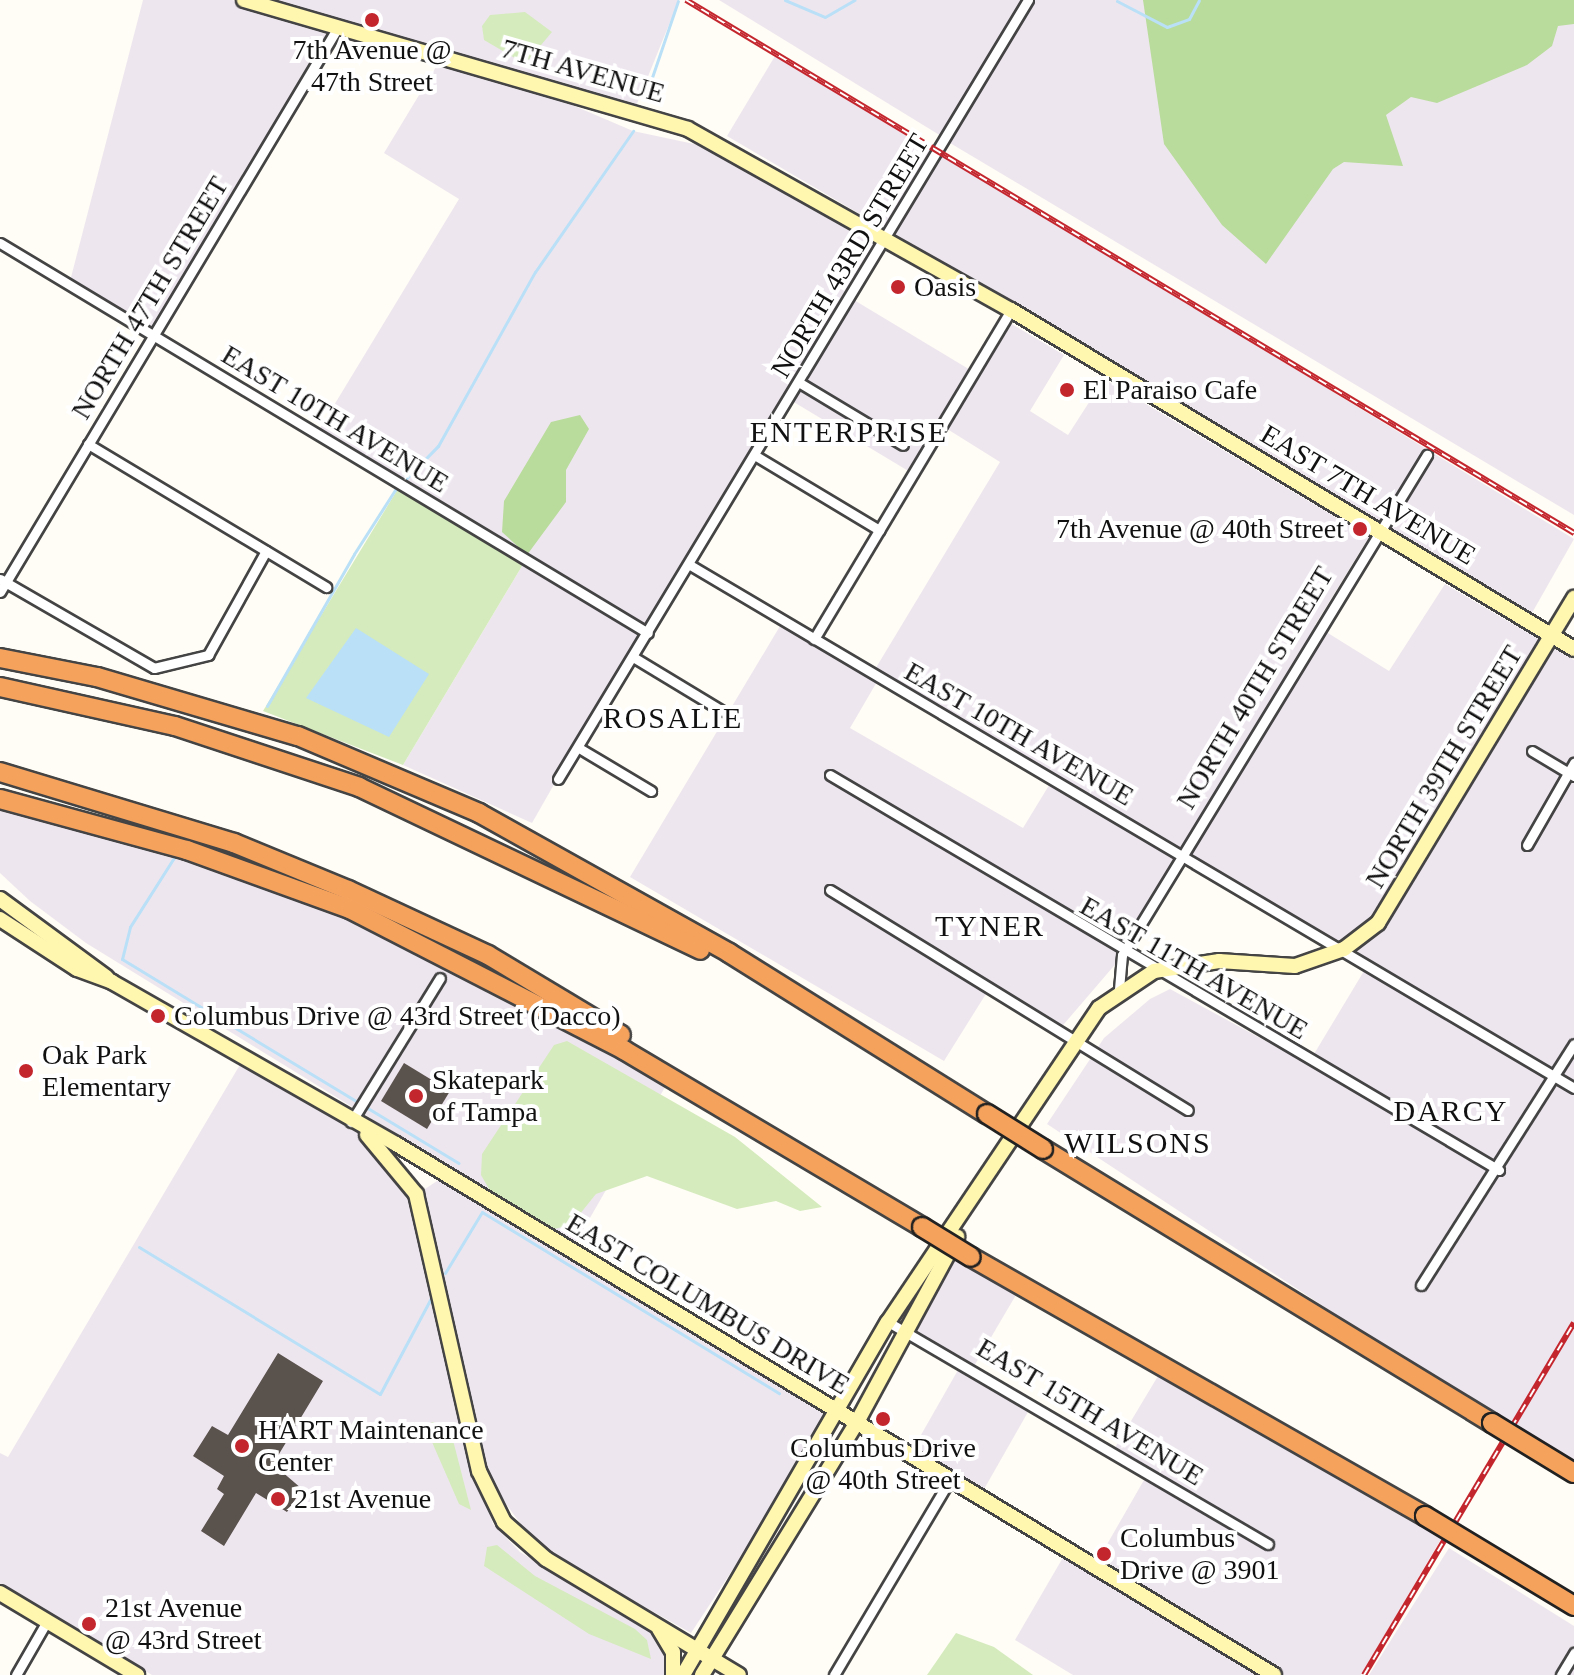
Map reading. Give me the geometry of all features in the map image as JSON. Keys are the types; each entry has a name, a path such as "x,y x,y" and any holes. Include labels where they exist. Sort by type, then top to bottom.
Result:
{"highway":[{"path":"0,658 210,710 386,771 571,862 831,1017 1574,1473"},
{"path":"0,687 175,726 359,787 524,861 831,1017"},
{"path":"0,772 234,843 422,923 545,987 746,1119 971,1257 1425,1516 1574,1606"},
{"path":"0,799 187,850 350,909 516,990 746,1119"}],"main road":[{"name":"7TH AVENUE","path":"244,0 688,129 886,241"},
{"name":"EAST 7TH AVENUE","path":"886,241 1011,310 1574,649"},
{"name":"NORTH 39TH STREET","path":"1344,949 1392,907 1574,598"},
{"name":"EAST COLUMBUS DRIVE","path":"0,899 112,982"},
{"name":"EAST COLUMBUS DRIVE","path":"0,922 20,937 112,982 432,1167 1274,1675"},
{"path":"702,1675 706,1654 888,1322 964,1218 1077,1037 1119,989 1154,971 1219,961 1295,966 1344,949"},
{"path":"351,1122 409,1182 493,1506 530,1548 739,1675"},
{"path":"409,1182 432,1167"},
{"path":"683,1675 706,1654 856,1424 947,1266 964,1218"},
{"path":"0,1593 137,1675"},
{"path":"657,1625 673,1652 673,1675"}],"street":[{"name":"NORTH 43RD STREET","path":"558,779 886,241 1028,0"},
{"name":"NORTH 47TH STREET","path":"0,592 3,580 338,27"},
{"name":"EAST 10TH AVENUE","path":"0,243 648,633"},
{"path":"814,639 1011,310"},
{"path":"800,383 903,445"},
{"path":"88,444 326,587"},
{"name":"NORTH 40TH STREET","path":"1119,989 1116,966 1427,455"},
{"path":"756,456 879,530"},
{"path":"3,580 154,668 208,655 266,551"},
{"name":"EAST 10TH AVENUE","path":"690,565 1344,949 1574,1088"},
{"path":"633,657 722,711"},
{"path":"579,748 651,791"},
{"path":"1527,845 1572,771 1532,751"},
{"name":"EAST 11TH AVENUE","path":"830,775 1046,908 1127,947 1154,971 1499,1170"},
{"path":"830,890 1077,1037 1188,1110"},
{"path":"351,1122 440,978"},
{"path":"1421,1285 1499,1170 1574,1044"},
{"name":"EAST 15TH AVENUE","path":"888,1322 911,1330 1268,1544"},
{"path":"834,1675 949,1481"},
{"path":"16,1675 47,1621"},
{"path":"1561,1675 1574,1653"}],"shaded area":[{"path":"143,0 232,0 336,29 150,335 69,285"},
{"path":"248,0 679,0 634,111 516,81 633,131 713,148 874,243 644,625 319,430 459,199 384,153 442,57"},
{"path":"719,0 1031,0 946,139"},
{"path":"1032,0 1574,0 1574,515 950,143"},
{"path":"775,56 935,152 887,230 727,136"},
{"path":"941,153 1574,539 1528,620 892,237"},
{"path":"854,300 972,371 910,472 792,401"},
{"path":"1010,323 1064,355 1030,411 1068,435 1104,379 1369,537 1315,625 1389,671 1445,584 1574,660 1574,1086 874,671 1000,462 944,427"},
{"path":"525,561 641,632 532,823 403,765"},
{"path":"783,621 878,680 850,728 1023,828 1051,782 1181,858 1131,946 1058,1031 989,989 944,1061 630,877"},
{"path":"0,801 275,881 672,1075 575,1244 86,943 30,901 0,873"},
{"path":"1367,966 1574,1091 1574,1323 1511,1430 1047,1124 1104,1038 1150,999 1170,989 1308,1064"},
{"path":"241,1063 352,1127 387,1162 412,1205 459,1422 493,1524 520,1552 652,1631 666,1649 666,1675 152,1675 0,1584 0,1453 8,1457"},
{"path":"440,1179 835,1414 691,1633 538,1547 491,1484 422,1191"},
{"path":"950,1242 1023,1283 973,1368 906,1328"},
{"path":"1574,1326 1574,1471 1512,1432"},
{"path":"962,1363 1032,1405 979,1498 909,1456"},
{"path":"1164,1366 1444,1534 1361,1675 1275,1675 1094,1567 1148,1473 1113,1451"},
{"path":"1449,1548 1574,1626 1574,1675 1369,1675"},
{"path":"1065,1554 1268,1675 1073,1675 1015,1640"}],"green space":[{"path":"1143,0 1574,0 1574,24 1558,26 1552,46 1527,65 1437,103 1411,97 1386,115 1403,166 1344,162 1333,169 1266,264 1222,225 1164,144"},
{"path":"525,12 552,32 525,64 484,40 482,26 490,15"},
{"path":"580,415 589,429 566,470 566,502 527,555 502,532 504,501 551,422"},
{"path":"399,487 525,561 403,765 263,711"},
{"path":"567,1041 735,1137 822,1207 800,1211 776,1201 737,1209 647,1176 596,1194 571,1225 554,1229 493,1196 481,1175 482,1154 554,1045"},
{"path":"433,1422 446,1428 454,1444 471,1510 459,1504 425,1426"},
{"path":"497,1545 535,1576 635,1629 647,1640 651,1659 589,1634 484,1566 487,1547"},
{"path":"956,1633 994,1647 1033,1675 927,1675"}],"water":[{"path":"356,628 429,674 389,737 306,698"}],"building":[{"name":"Skatepark of Tampa","path":"404,1063 450,1091 427,1129 381,1101"},
{"name":"HART Maintenance Center","path":"278,1353 323,1381 273,1464 302,1489 287,1512 256,1493 224,1546 201,1531 224,1494 217,1489 224,1476 193,1456 212,1426 228,1435"}],"waterway":[{"path":"785,0 825,17 854,0"},
{"path":"1117,1 1167,27 1189,19 1199,0"},
{"path":"647,92 678,1"},
{"path":"267,706 354,554 395,490 438,446 535,272 633,131"},
{"path":"175,856 130,927 122,959 206,1010"},
{"path":"219,1018 458,1163"},
{"path":"445,1273 482,1212 779,1393"},
{"path":"139,1247 380,1394 432,1296"}],"railway":[{"path":"686,0 1574,533"},
{"path":"1364,1675 1574,1323"}],"place":[{"name":"7th Avenue @ 47th Street","path":"372,20"},
{"name":"Oasis","path":"898,287"},
{"name":"El Paraiso Cafe","path":"1067,390"},
{"name":"7th Avenue @ 40th Street","path":"1360,529"},
{"name":"Columbus Drive @ 43rd Street (Dacco)","path":"158,1016"},
{"name":"Oak Park Elementary","path":"26,1071"},
{"name":"Skatepark of Tampa","path":"416,1096"},
{"name":"Columbus Drive @ 40th Street","path":"883,1419"},
{"name":"HART Maintenance Center","path":"242,1446"},
{"name":"21st Avenue","path":"278,1499"},
{"name":"Columbus Drive @ 3901","path":"1104,1554"},
{"name":"21st Avenue @ 43rd Street","path":"89,1624"}],"district":[{"name":"ENTERPRISE","path":"849,432"},
{"name":"ROSALIE","path":"673,718"},
{"name":"TYNER","path":"990,926"},
{"name":"DARCY","path":"1451,1111"},
{"name":"WILSONS","path":"1138,1143"}]}
